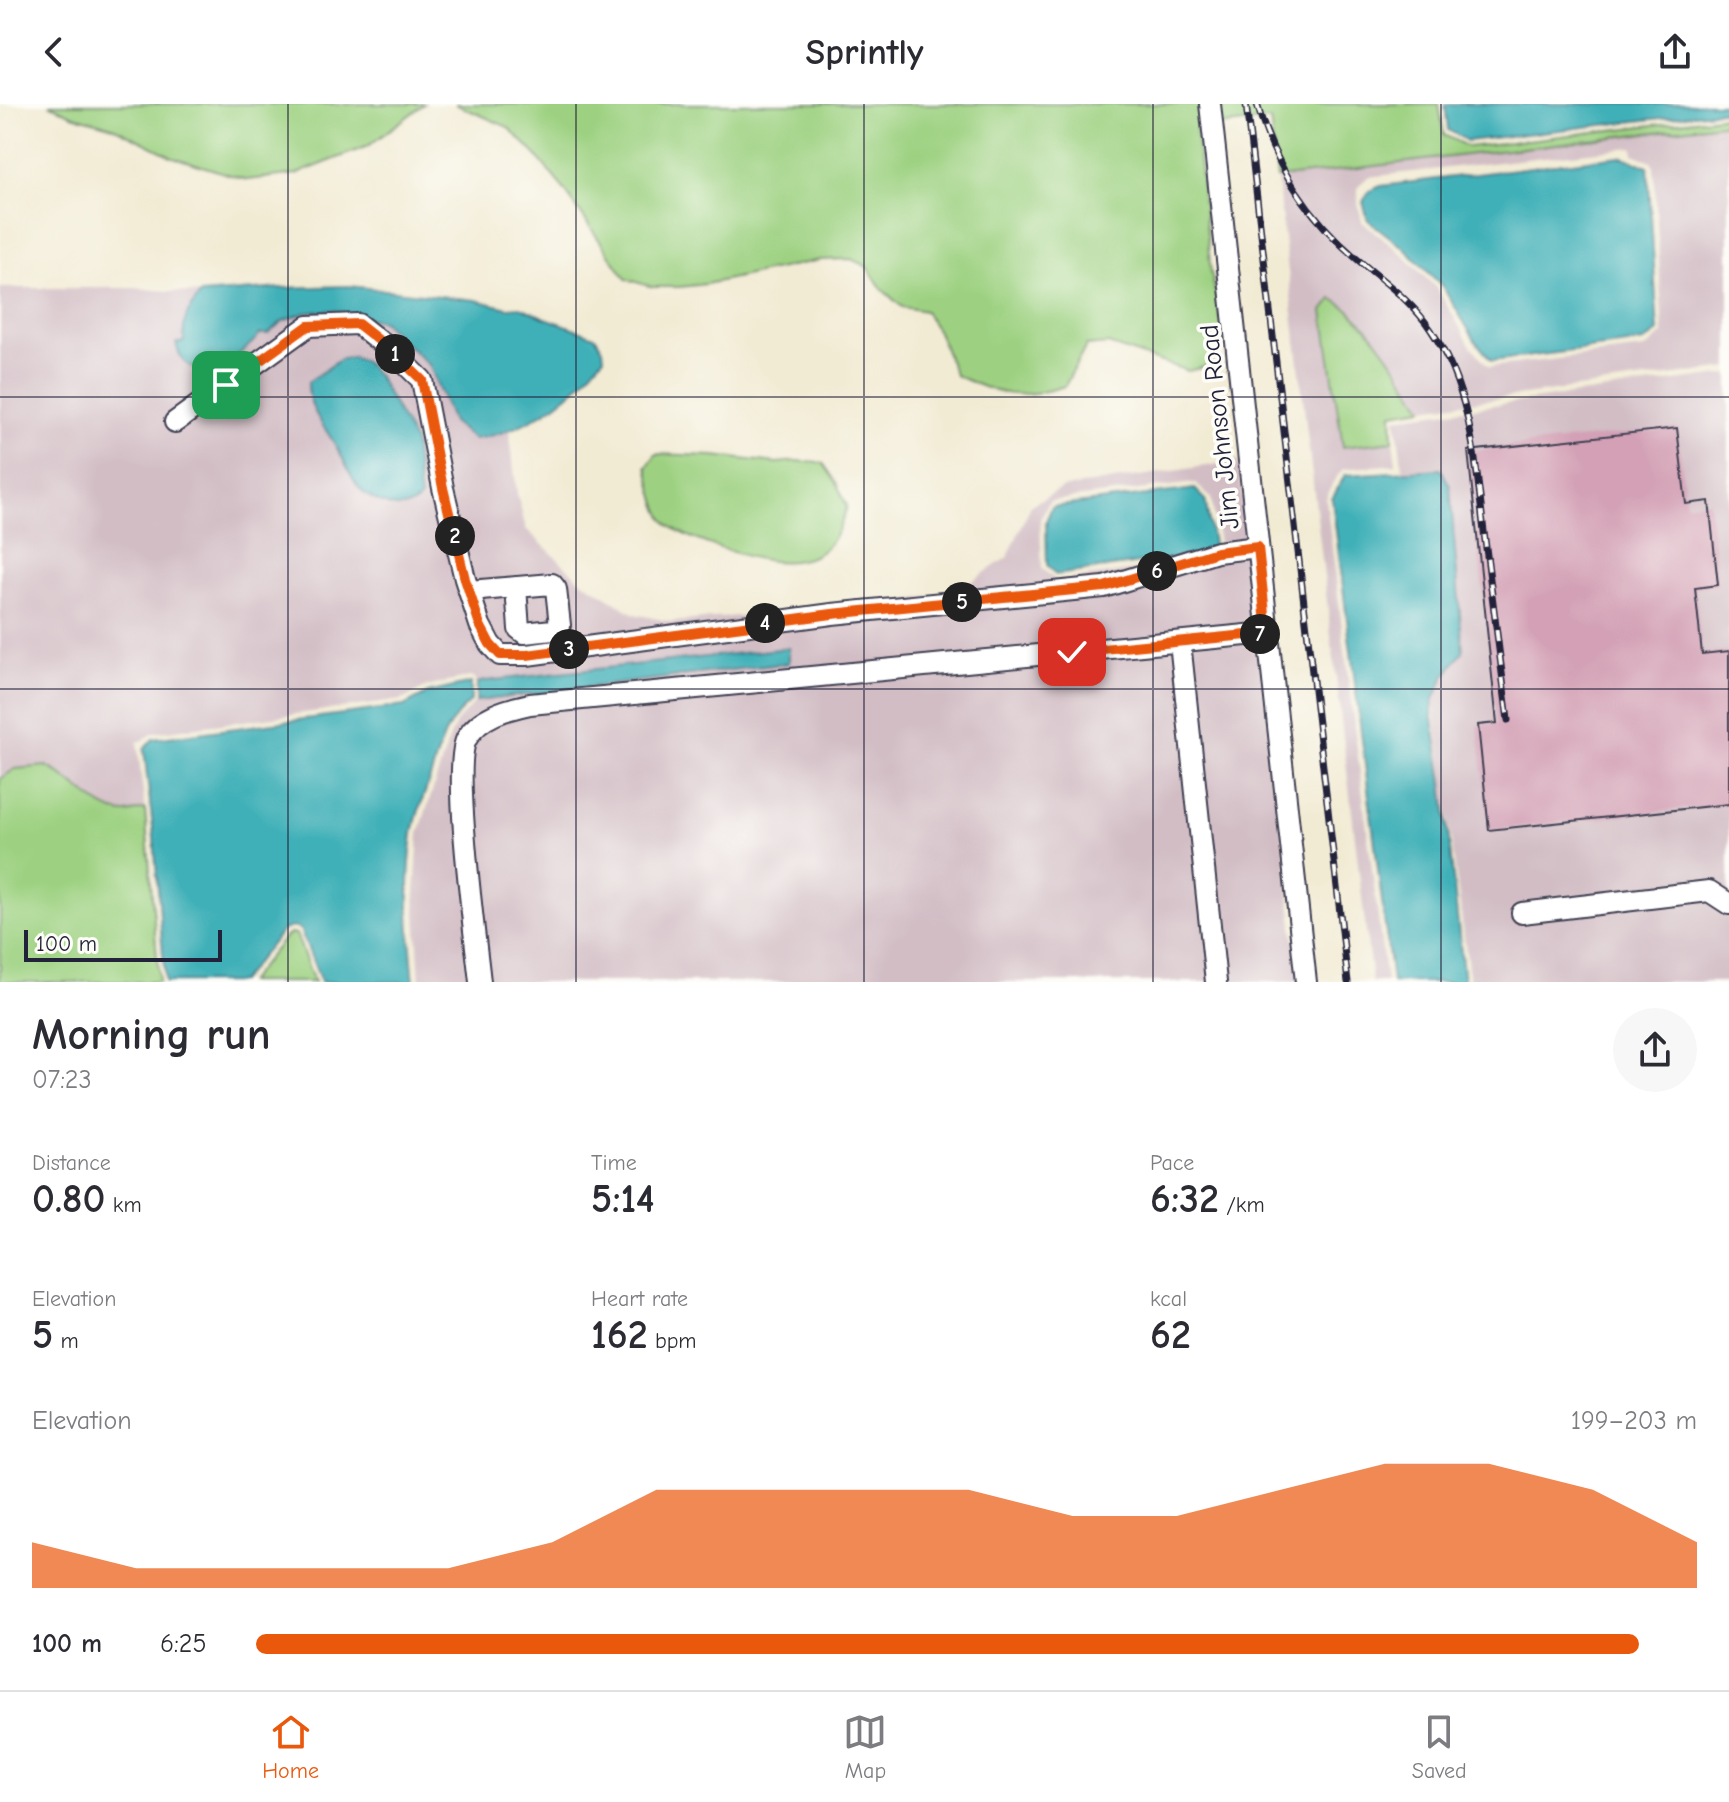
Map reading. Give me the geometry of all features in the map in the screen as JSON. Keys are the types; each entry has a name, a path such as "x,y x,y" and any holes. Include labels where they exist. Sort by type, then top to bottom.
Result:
{"street":[{"name":"Jim Johnson Road","path":"1210,104 1306,982"},
{"path":"175,422 308,326 358,324 422,380 443,488 469,591 480,625 500,655 527,655 832,614 1104,587 1217,552 1258,547"},
{"path":"469,591 516,587"},
{"path":"480,982 466,841 462,762 467,738 489,717 530,704 1267,633"},
{"path":"1180,642 1216,982"},
{"path":"1522,913 1709,891 1729,904"}],"shaded area":[{"path":"1729,123 1729,368 1423,408 1386,353 1323,310 1343,447 1393,441 1396,464 1343,469 1326,499 1386,982 1372,982 1277,178","holes":["1633,147 1634,154 1651,161 1654,166 1663,334 1645,349 1489,367 1471,346 1438,290 1401,253 1362,222 1358,186 1368,177"]},
{"path":"0,288 134,288 201,294 188,309 184,342 176,344 196,367 205,371 213,370 240,354 260,334 267,334 283,321 304,313 332,310 382,321 430,366 452,422 494,436 509,429 517,494 526,529 579,579 634,614 672,622 893,602 954,593 1008,557 1031,505 1063,488 1238,461 1299,982 420,982 415,894 419,833 456,723 476,701 789,663 789,648 477,683 470,677 427,687 402,700 153,733 137,742 145,809 125,814 99,805 61,773 15,769 0,779","holes":["377,375 414,441 351,477 339,451","1195,483 1211,498 1220,548 1202,561 1057,581 1042,569 1040,519 1050,501"]},
{"path":"1729,374 1729,982 1470,982 1396,418"}],"green space":[{"path":"49,104 424,104 368,146 297,174 247,180 173,157 113,127 72,115"},
{"path":"455,104 1204,104 1206,127 1196,129 1211,272 1223,331 1222,348 1208,366 1188,371 1108,344 1086,346 1065,386 1048,391 1008,394 955,375 939,334 925,311 902,307 883,290 866,266 851,259 820,260 680,287 652,287 626,279 564,189 534,153 508,127"},
{"path":"1217,104 1439,104 1444,135 1468,147 1729,116 1729,123 1277,178 1270,120 1219,126"},
{"path":"1332,299 1345,306 1370,331 1423,408 1392,413 1393,441 1343,447 1323,311"},
{"path":"656,454 777,463 823,463 847,506 834,538 814,556 779,561 744,555 700,541 668,524 658,505 647,467"},
{"path":"46,766 106,808 126,813 145,809 159,982 0,982 0,779 15,769"},
{"path":"296,934 314,982 248,982 286,936"}],"water":[{"path":"1445,104 1729,104 1729,110 1467,141 1448,130"},
{"path":"1620,156 1648,166 1658,332 1644,342 1492,361 1476,342 1442,286 1404,248 1368,220 1363,202 1369,191 1381,186"},
{"path":"349,286 476,300 508,308 521,307 595,336 604,357 579,385 543,413 501,433 473,439 452,422 430,366 382,321 332,310 304,313 283,321 267,334 260,334 240,353 215,367 191,367 182,359 176,343 184,342 186,316 201,294"},
{"path":"353,357 365,362 377,375 414,441 420,499 412,505 390,506 360,489 314,410 308,382 341,359"},
{"path":"1441,469 1450,486 1463,652 1444,677 1432,712 1443,782 1464,982 1392,982 1332,499 1345,475"},
{"path":"1195,489 1205,499 1214,549 1202,554 1056,575 1047,565 1046,521 1052,507"},
{"path":"789,648 789,663 476,701 477,683 485,681"},
{"path":"471,683 471,701 454,718 445,735 414,827 409,889 414,982 321,982 300,929 292,927 283,930 240,982 165,982 144,749 153,739 404,706 428,693"}],"building":[{"path":"1677,428 1686,504 1709,501 1718,585 1695,588 1702,654 1729,651 1729,804 1489,830 1478,725 1497,723 1468,451"}],"railway":[{"path":"1246,104 1348,982"},
{"path":"1257,104 1273,148 1295,189 1340,243 1415,310 1431,330 1456,379 1475,459 1508,720"}],"route":[{"path":"226,385 308,326 358,324 422,380 465,579 480,625 500,655 527,655 832,614 1104,587 1217,552 1258,547 1267,633 1072,652"}]}
